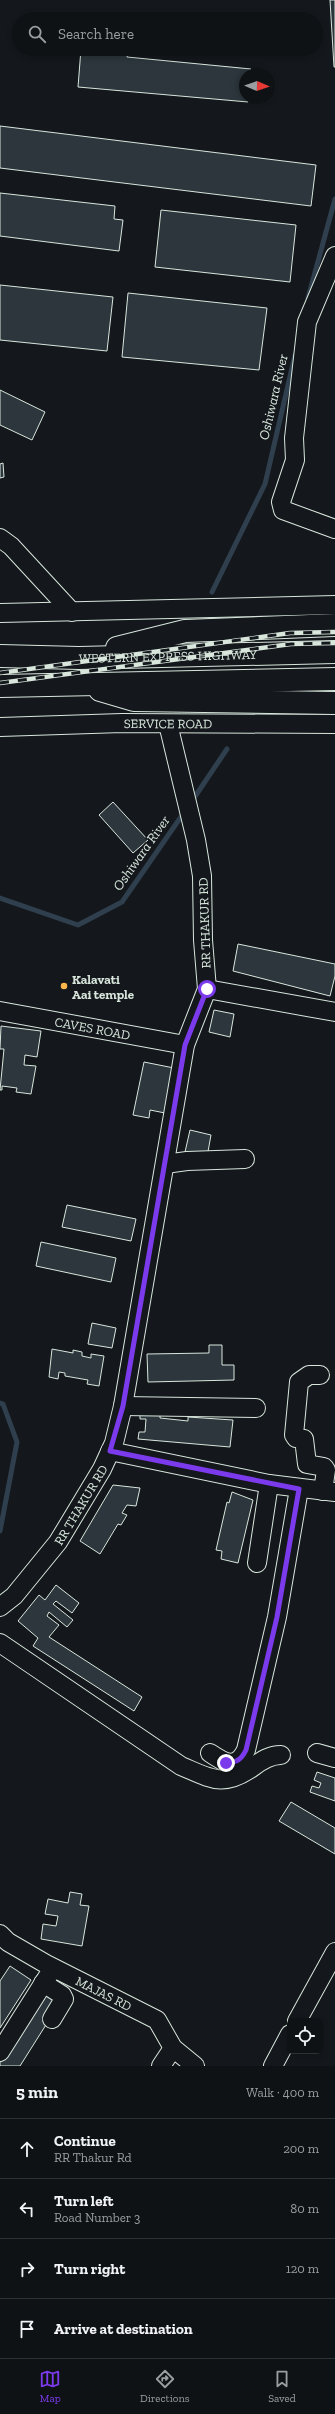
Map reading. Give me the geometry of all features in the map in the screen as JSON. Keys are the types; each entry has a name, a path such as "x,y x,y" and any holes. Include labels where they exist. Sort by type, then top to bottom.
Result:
{"highway":[{"path":"79,658 184,631 335,625"},
{"name":"WESTERN EXPRESS HIGHWAY","path":"0,656 79,658 335,652"},
{"name":"WESTERN EXPRESS HIGHWAY","path":"0,686 335,679"},
{"path":"79,684 134,700 335,703"}],"street":[{"path":"335,256 308,322 294,438 295,460 281,502 283,510 335,529"},
{"path":"0,538 11,546 72,612"},
{"path":"0,613 335,605"},
{"name":"SERVICE ROAD","path":"0,727 122,723 335,724"},
{"name":"RR THAKUR RD","path":"0,1607 14,1596 58,1542 102,1469 110,1451 123,1406 185,1045 207,989 203,940 202,876 196,840 168,724"},
{"path":"207,989 335,1012"},
{"name":"CAVES ROAD","path":"0,1011 185,1045"},
{"path":"165,1164 187,1160 245,1159"},
{"path":"110,1451 269,1484 329,1492 326,1470 324,1467 307,1464 305,1460 306,1443 304,1439 296,1438 294,1435 299,1382 309,1375 320,1375"},
{"path":"123,1406 256,1408"},
{"path":"257,1563 269,1484"},
{"path":"210,1753 226,1763 235,1762 242,1758 246,1750 277,1617 299,1489"},
{"path":"0,1643 180,1766 210,1779 228,1780 242,1775 272,1755 282,1755"},
{"path":"317,1753 335,1758"},
{"name":"MAJAS RD","path":"3,1943 157,2020 172,2048 192,2065"},
{"path":"299,2018 334,1956"},
{"path":"0,2052 43,1983 49,1966"},
{"path":"0,2038 49,1966"},
{"path":"43,1983 62,1995 64,1999 52,2019"},
{"path":"273,2066 287,2040"},
{"path":"161,2066 172,2048"}],"building":[{"path":"330,0 335,0 335,67 334,67"},
{"path":"80,56 127,56 241,68 239,68 239,101 78,87"},
{"path":"0,126 316,165 311,206 0,168"},
{"path":"0,193 115,206 114,219 123,220 119,251 0,236"},
{"path":"161,210 296,225 290,282 155,267"},
{"path":"0,285 113,297 107,351 0,340"},
{"path":"128,293 267,308 259,370 122,357"},
{"path":"0,390 45,412 32,440 0,425"},
{"path":"3,463 4,477 0,478 0,464"},
{"path":"113,802 148,840 133,853 99,815"},
{"path":"238,944 335,964 335,976 330,996 233,971"},
{"path":"214,1010 234,1014 230,1037 209,1032"},
{"path":"1,1026 41,1031 37,1057 25,1055 24,1065 36,1066 31,1094 16,1092 17,1088 2,1086 2,1090 0,1090 4,1049 0,1049"},
{"path":"144,1062 174,1068 165,1113 150,1110 149,1118 133,1115"},
{"path":"190,1130 211,1135 207,1157 185,1152"},
{"path":"67,1205 136,1219 131,1241 62,1227"},
{"path":"41,1242 116,1258 111,1282 36,1266"},
{"path":"92,1323 116,1328 112,1348 88,1344"},
{"path":"209,1345 222,1345 222,1365 234,1365 234,1380 148,1382 147,1354 209,1353"},
{"path":"52,1349 73,1353 73,1350 82,1352 82,1356 91,1358 91,1354 104,1356 99,1386 87,1384 88,1380 65,1376 65,1373 59,1372 58,1379 49,1377"},
{"path":"140,1413 160,1414 160,1418 188,1421 188,1417 233,1420 230,1447 138,1439 139,1432 145,1432 146,1419 140,1419"},
{"path":"113,1485 140,1488 136,1506 127,1505 122,1513 127,1515 121,1525 118,1524 100,1554 80,1541"},
{"path":"232,1492 253,1500 238,1563 221,1559 222,1551 216,1550 227,1502 229,1503"},
{"path":"56,1585 79,1603 72,1613 56,1601 53,1604 73,1620 67,1627 49,1612 47,1616 59,1625 49,1637 142,1697 134,1711 33,1646 38,1638 18,1621 39,1595 45,1600"},
{"path":"317,1772 335,1778 335,1801 310,1792 312,1786 319,1788 321,1783 314,1780"},
{"path":"291,1802 335,1828 335,1854 279,1821"},
{"path":"70,1892 82,1894 80,1905 89,1906 82,1946 41,1939 43,1924 56,1926 58,1916 45,1914 48,1899 68,1903"},
{"path":"10,1966 31,1980 0,2028 0,1981"},
{"path":"44,1990 61,2001 20,2066 0,2066 0,2057"}],"waterway":[{"name":"Oshiwara River","path":"308,298 335,199"},
{"name":"Oshiwara River","path":"212,592 265,484 295,355"},
{"name":"Oshiwara River","path":"192,801 227,749"},
{"name":"Oshiwara River","path":"0,898 78,925 122,902 185,811"},
{"name":"Oshiwara River","path":"0,1403 3,1404 17,1442 0,1531"}],"railway":[{"path":"0,673 290,633 335,632"},
{"path":"0,683 291,644 335,643"}],"place":[{"name":"Kalavati Aai temple","path":"64,986"}],"route":[{"path":"207,989 185,1045 123,1406 114,1443 110,1451 299,1489 277,1617 246,1750 242,1758 235,1762 226,1763"}]}
